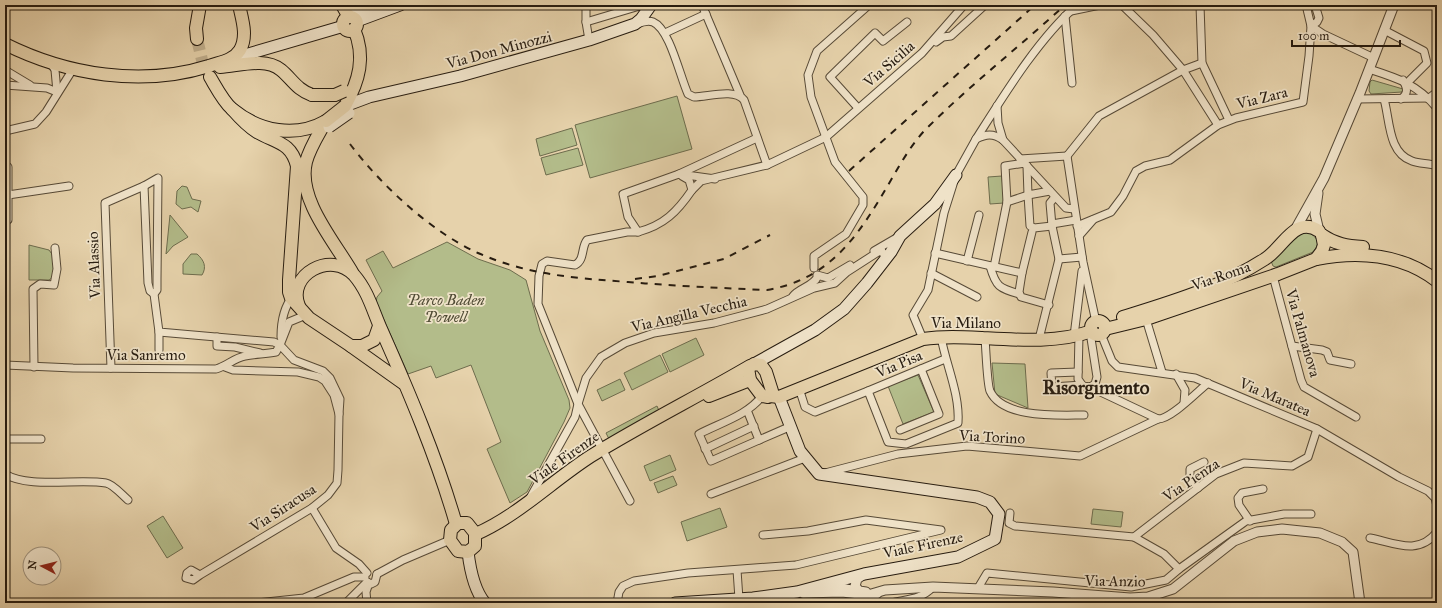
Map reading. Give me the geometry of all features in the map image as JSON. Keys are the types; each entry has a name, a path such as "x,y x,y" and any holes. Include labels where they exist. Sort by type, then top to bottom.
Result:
{"main road":[{"path":"194,5 196,33"},
{"path":"196,33 200,5"},
{"path":"231,59 240,50 244,37 239,5"},
{"path":"342,5 351,20 359,41 361,59 356,83 347,110 328,124 318,137 306,163 305,183 308,197 316,214 353,275 363,287 376,314 379,326 445,487 456,524"},
{"path":"206,72 231,59 351,20 386,11 400,5"},
{"path":"635,24 642,19 651,5"},
{"path":"351,20 360,12 368,13 386,11"},
{"name":"Via Don Minozzi","path":"347,110 369,97 400,91 589,40 635,24"},
{"path":"5,44 50,62 73,69 132,77 206,72 255,63 272,65 284,73 296,87 312,95 335,95 356,83"},
{"path":"206,72 232,109 256,131 277,141 294,154 297,166 289,292 294,294 303,312 314,323 351,346 403,383"},
{"path":"232,109 255,123 282,131 298,132 328,124"},
{"name":"Viale Firenze","path":"476,534 528,503 603,449 815,330 844,309 886,259 900,236 935,204 956,175"},
{"path":"1295,230 1304,226 1310,226 1331,241 1348,246 1390,250 1421,262 1437,271"},
{"name":"Via Roma","path":"1093,330 1170,303 1231,277 1266,258 1295,230"},
{"name":"Via Roma","path":"1093,330 1146,319 1316,259 1322,251 1324,245 1320,233"},
{"path":"1316,259 1348,254 1388,258 1417,269 1437,281"},
{"path":"1266,258 1263,268 1271,276"},
{"path":"294,294 309,272 320,265 338,265 353,275"},
{"path":"351,346 362,346 374,340 379,326"},
{"name":"Via Milano","path":"771,395 799,388 923,339 941,337 1039,339 1093,330"},
{"path":"771,395 750,380 748,373 752,365 758,364 764,369 771,395 789,427 800,451 819,474"},
{"name":"Viale Firenze","path":"672,409 750,380"},
{"name":"Viale Firenze","path":"675,603 736,600 797,592 864,574 958,557 995,539 999,514 990,502 977,497 819,474"},
{"path":"456,524 467,524 471,526 476,534 475,546 468,552 458,551 450,540 451,530 456,524"},
{"path":"468,552 474,579 480,596 485,603"}],"street":[{"path":"586,5 586,22 589,40"},
{"path":"586,22 643,5"},
{"path":"702,5 742,97 767,166"},
{"path":"869,5 817,51 808,75 811,97 836,162 863,197 863,205 846,234 814,256 817,273 828,278 900,236"},
{"name":"Via Sicilia","path":"692,190 701,181 767,166 826,137 922,54 964,5"},
{"path":"922,54 943,37 951,36 985,5"},
{"path":"923,339 913,314 928,290 944,213 956,175 997,106 1043,41 1065,16 1078,5"},
{"path":"1071,11 1100,5"},
{"path":"1122,5 1153,35 1183,70 1218,125"},
{"path":"1200,5 1202,63 1229,120"},
{"path":"1306,5 1311,26 1323,34 1374,58"},
{"path":"1311,26 1317,22 1319,18 1315,5"},
{"name":"Via Roma","path":"1295,230 1321,184 1358,99 1394,5"},
{"path":"665,33 706,14"},
{"path":"1065,16 1072,83"},
{"path":"635,24 650,21 665,33 688,94 694,97 733,93 742,97"},
{"path":"858,108 830,77 876,34 883,41 907,22"},
{"name":"Via Zara","path":"1095,219 1111,212 1123,196 1136,171 1145,166 1170,160 1218,125 1229,120 1303,102 1310,56 1311,26"},
{"path":"1384,30 1424,51 1428,63 1406,81"},
{"path":"50,62 54,70 57,92"},
{"path":"1049,306 1025,300 1020,294 996,285 992,267 1007,202 1005,166 1067,156 1099,116 1183,70 1202,63"},
{"path":"5,131 35,124 46,112 57,92 73,69"},
{"path":"1369,69 1406,81 1429,98 1437,108"},
{"path":"5,70 32,86"},
{"path":"1401,99 1406,96 1406,81"},
{"path":"5,85 47,88 57,92"},
{"path":"1358,99 1429,98 1437,92"},
{"path":"1384,99 1394,146 1403,157 1413,162 1437,166"},
{"path":"997,106 998,123 1003,140"},
{"path":"976,139 990,134 997,135 1066,208 1074,209"},
{"path":"638,232 628,217 622,194 679,174 757,138"},
{"path":"1067,156 1093,330 1097,378 1095,384 1090,387"},
{"path":"1024,163 1032,228 1077,223 1095,219"},
{"path":"5,220 8,220 8,195 6,185 8,167"},
{"path":"679,174 715,179"},
{"path":"630,500 578,404 538,304 539,276 542,264 547,262 576,265 582,258 584,244 587,240 655,228 680,207 692,190 689,180 679,174"},
{"path":"154,294 150,291 148,283 144,186 158,178 157,290 154,294 159,332 159,350"},
{"name":"Via Roma","path":"1320,233 1315,214 1321,184"},
{"path":"8,195 69,186"},
{"name":"Via Alassio","path":"111,368 105,203 144,186"},
{"path":"1007,202 1028,195 1050,191"},
{"path":"1039,339 1049,306 1059,259 1052,225 1050,203 1055,197"},
{"path":"967,261 979,215"},
{"path":"1079,236 1095,219"},
{"path":"1020,294 1022,274 1032,232"},
{"path":"34,367 33,289 40,284 54,284 57,269 55,248"},
{"name":"Via Angilla Vecchia","path":"528,503 575,417 586,378 601,357 625,343 654,334 714,323 767,310 814,288 835,283 847,272 878,252 882,251 886,259"},
{"path":"935,253 1022,274"},
{"path":"1059,259 1082,259"},
{"path":"1082,259 1093,330 1078,372 1079,382 1082,385"},
{"name":"Via Angilla Vecchia","path":"790,300 801,288 817,280 817,273"},
{"path":"931,273 978,297"},
{"name":"Via Palmanova","path":"1271,276 1304,387 1356,417"},
{"path":"280,345 282,319 286,307 294,294"},
{"path":"217,337 216,346 235,347 265,355 276,352 289,322 303,312"},
{"path":"1146,319 1162,372"},
{"name":"Via Maratea","path":"1093,330 1114,364 1118,366 1195,378 1318,429 1399,477 1428,491 1435,498 1437,506"},
{"path":"159,332 274,342 280,345"},
{"name":"Via Pisa","path":"941,337 945,359 959,408 958,423 906,444 888,442 868,390 945,359"},
{"path":"985,339 990,391 1000,403 1017,410 1044,415 1084,415"},
{"name":"Via Siracusa","path":"200,575 312,508 328,495 337,483 340,399 330,378 323,371 294,360 280,345"},
{"path":"1292,346 1322,350 1327,352 1330,360 1351,364"},
{"name":"Via Sanremo","path":"5,365 34,367 216,369 226,367 234,360 244,356 265,355"},
{"name":"Via Siracusa","path":"226,367 233,370 298,372 319,377 325,381 334,395 339,414"},
{"path":"900,430 939,414 921,369"},
{"path":"1078,372 1051,374 1052,387 1082,385 1090,387 1158,419"},
{"path":"1176,374 1185,390 1184,403"},
{"name":"Via Torino","path":"819,474 898,454 966,446 1080,456 1158,419 1163,419 1180,409 1184,403 1208,383"},
{"path":"799,388 805,407 815,412 868,390"},
{"path":"771,395 747,410 699,434 711,461 789,427"},
{"path":"747,410 759,440"},
{"path":"705,448 754,426"},
{"name":"Via Pienza","path":"1134,537 1216,474 1244,463 1292,466 1308,457 1318,429"},
{"path":"5,439 41,439"},
{"path":"711,494 805,458"},
{"path":"1198,488 1190,478 1190,469 1204,462"},
{"path":"5,474 11,477 43,482 108,483 128,500"},
{"path":"1250,521 1239,504 1238,498 1242,493 1263,488"},
{"path":"312,508 336,548 359,564 367,579 367,603"},
{"path":"1010,513 1009,523 1015,526 1134,537 1164,554 1179,569"},
{"path":"978,588 987,573 1131,587 1166,580 1179,569 1246,522 1284,514 1311,514"},
{"path":"617,603 619,592 623,586 634,581 688,573 796,565 941,530 866,520 808,531 763,535"},
{"name":"Via Anzio","path":"872,593 885,590 933,587 978,588 1130,598 1148,597 1173,589 1234,541 1257,532 1282,530 1320,533 1342,542 1353,552 1360,603"},
{"path":"1370,538 1415,548 1424,545 1437,532"},
{"path":"376,574 403,560 450,540"},
{"path":"736,600 737,570"},
{"path":"346,603 367,579 371,571 376,574"},
{"path":"257,603 304,598 354,577 375,582 377,578 376,574"},
{"path":"859,591 855,586 855,582 864,574"},
{"path":"827,584 872,593"},
{"path":"890,603 914,599 926,594 933,587"},
{"path":"864,603 885,590"},
{"path":"797,592 842,592 868,595 872,593"}],"green space":[{"path":"1372,80 1403,89 1402,92 1371,94 1369,91 1370,82"},
{"path":"677,96 692,149 590,178 575,125"},
{"path":"572,128 577,145 540,156 536,139"},
{"path":"578,148 583,165 546,175 541,158"},
{"path":"1002,176 1004,203 990,204 988,177"},
{"path":"182,186 187,187 192,199 201,201 198,212 191,207 182,209 176,204 177,191"},
{"path":"170,215 188,237 173,246 166,254"},
{"path":"1305,231 1316,239 1317,245 1313,252 1276,267 1273,266 1271,261 1297,234"},
{"name":"Parco Baden Powell","path":"447,242 478,259 510,270 526,280 540,331 569,400 570,408 564,422 527,492 510,503 487,449 501,442 471,365 436,378 431,366 408,374 376,302 377,297 382,291 366,260 383,251 393,268"},
{"path":"29,245 49,250 54,257 53,277 49,280 29,280"},
{"path":"191,254 197,254 203,261 204,272 202,275 183,274 183,264"},
{"path":"696,338 704,355 670,372 662,354"},
{"path":"660,355 668,372 632,390 624,373"},
{"path":"992,363 1025,364 1028,408 995,394"},
{"path":"918,375 934,412 903,424 888,386"},
{"path":"620,379 625,390 602,401 597,390"},
{"path":"657,406 660,413 609,439 606,433"},
{"path":"670,455 676,470 650,481 644,466"},
{"path":"673,476 677,485 658,493 654,483"},
{"path":"720,508 727,527 687,541 681,522"},
{"path":"1093,509 1123,512 1121,527 1091,524"},
{"path":"163,516 183,548 167,558 147,526"}],"tunnel":[{"path":"197,39 202,60 209,75"}],"railway":[{"path":"849,171 1035,5"},
{"path":"350,144 391,191 425,220 460,244 497,260 533,271 570,277 663,285 767,290 790,284 809,276 827,264 842,251 868,218 906,154 925,130 959,98 1065,5"},
{"path":"635,279 658,276 724,259 770,235"}],"district":[{"name":"Risorgimento","path":"1096,387"}]}
